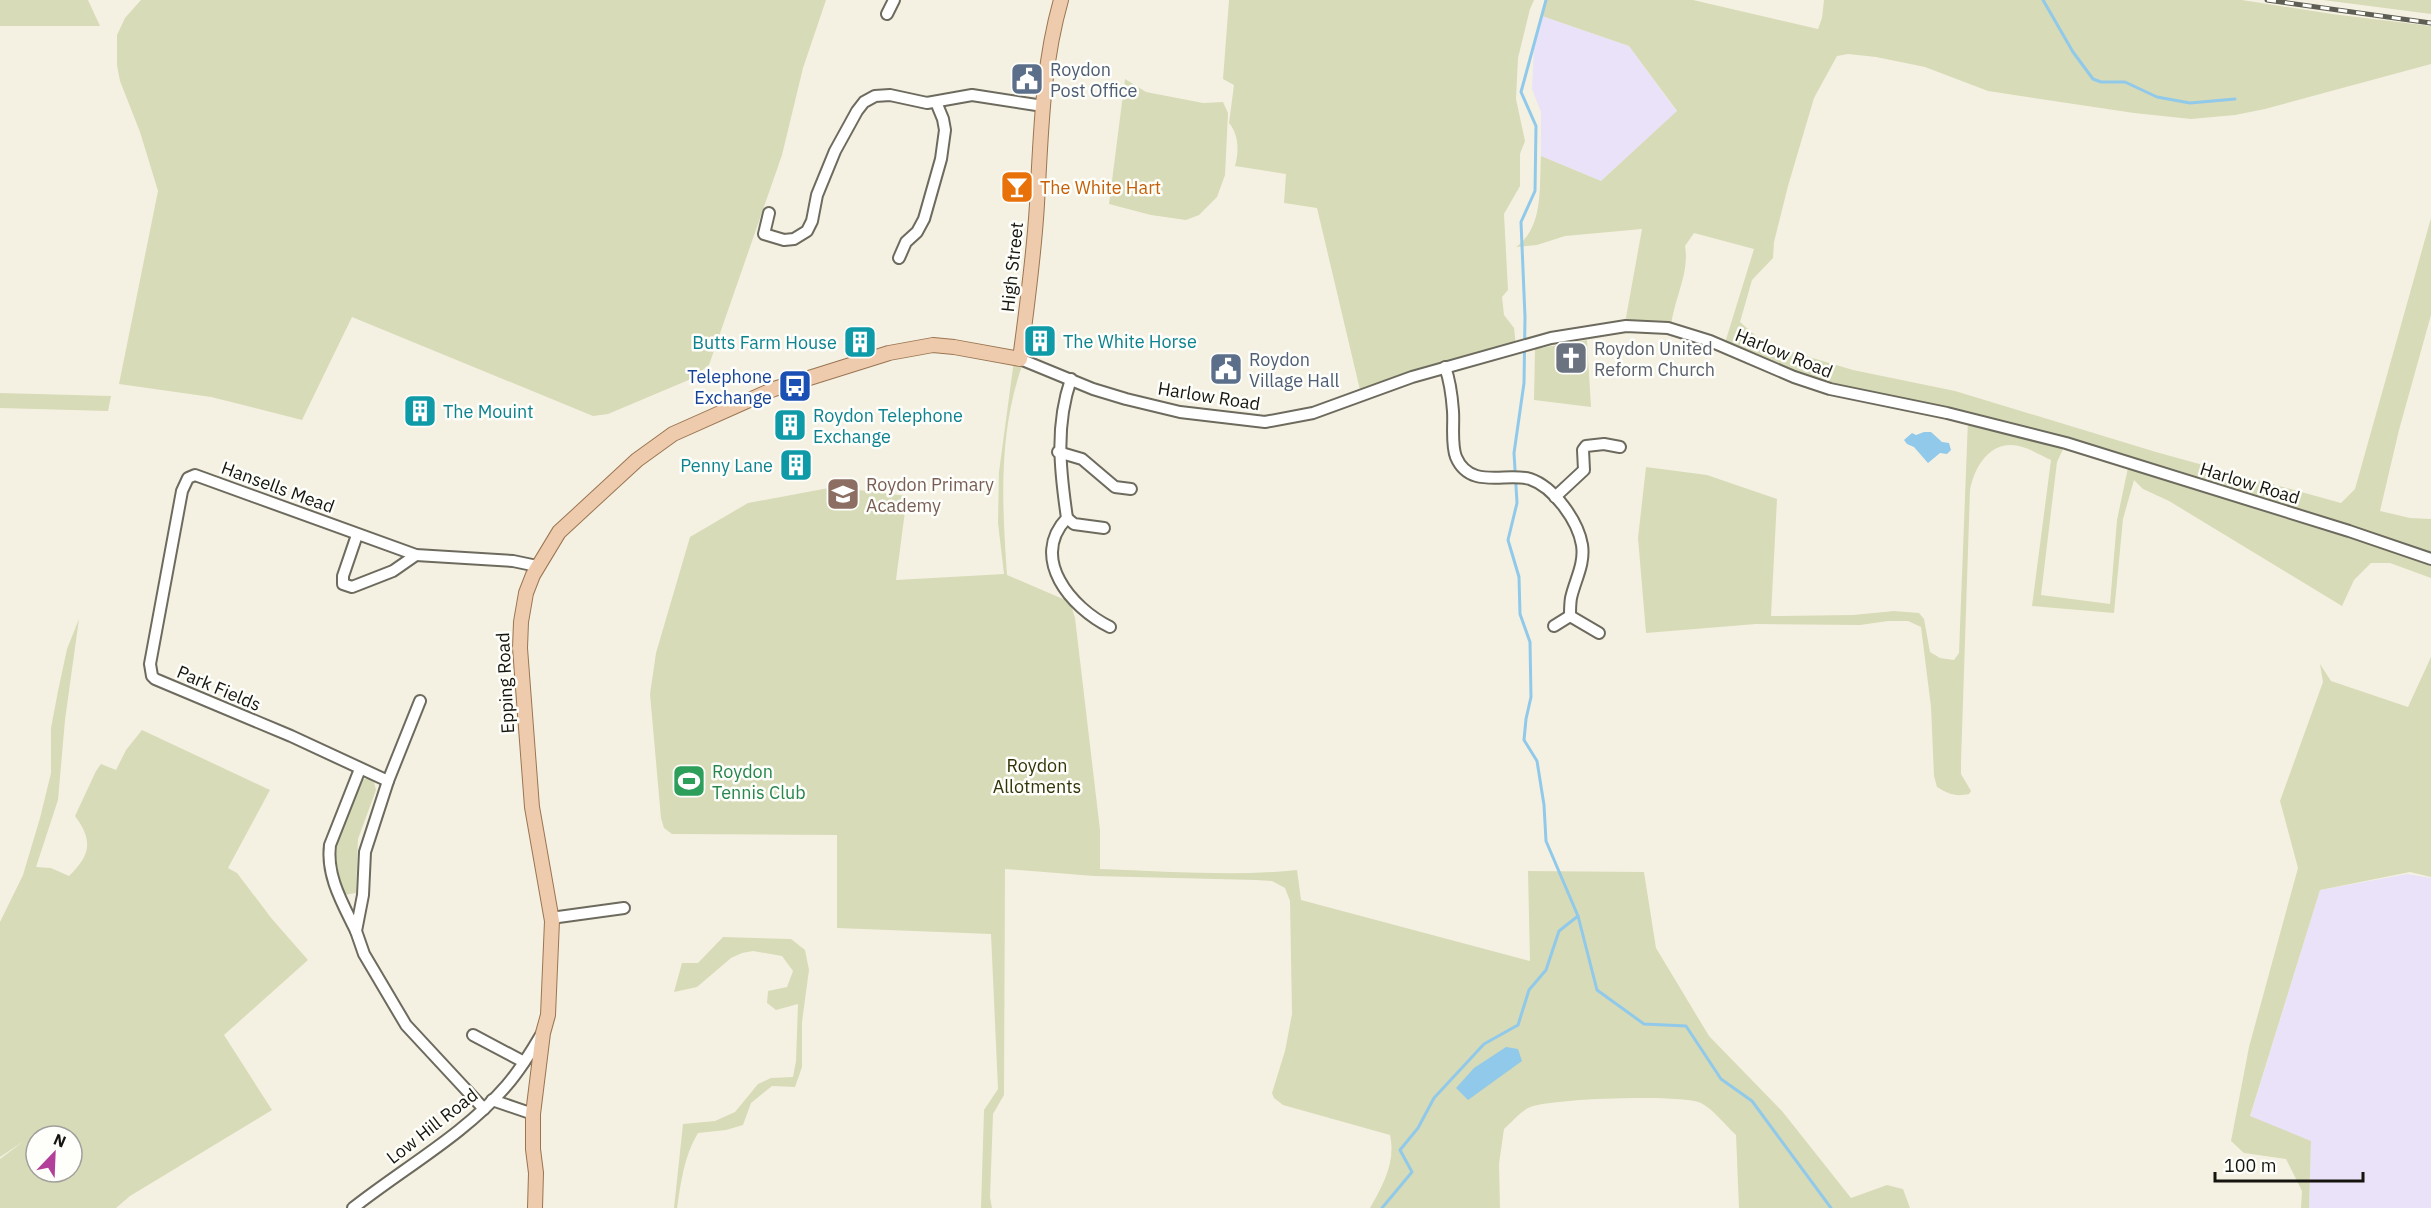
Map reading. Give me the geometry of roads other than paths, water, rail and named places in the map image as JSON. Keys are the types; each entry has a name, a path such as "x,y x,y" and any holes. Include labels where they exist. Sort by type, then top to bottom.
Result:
{"main road":[{"name":"High Street","path":"1020,358 1031,273 1049,49 1061,0"},
{"name":"Epping Road","path":"535,1208 533,1114 543,1033 548,1015 552,960 551,918 532,807 520,622 526,593 537,566 559,532 638,460 673,434 728,408 792,382 910,348 933,345 954,346 1020,358"}],"street":[{"path":"887,14 894,0"},
{"path":"769,213 764,234 784,240 794,239 807,231 812,221 817,195 835,151 864,102 875,96 890,95 927,103 972,94 1043,106"},
{"path":"899,258 906,242 917,232 924,219 941,159 945,130 936,102"},
{"name":"Harlow Road","path":"1020,358 1107,394 1180,412 1265,422 1314,413 1412,377 1540,341 1600,328 1635,326 1673,329 1724,346 1786,374 1830,389 1947,413 2066,443 2349,531 2431,560"},
{"path":"1445,367 1453,410 1456,457 1466,470 1480,477 1495,480 1514,477 1530,479 1555,497 1575,525 1582,544 1583,560 1571,598 1570,616"},
{"path":"1071,380 1062,408 1058,452 1067,518 1074,524 1104,528"},
{"path":"1555,497 1584,470 1583,450 1586,446 1604,444 1620,447"},
{"path":"1058,452 1082,459 1115,487 1131,489"},
{"name":"Hansells Mead","path":"188,477 195,475 416,555 513,561 537,566"},
{"name":"Park Fields","path":"188,477 182,491 150,664 152,676 388,780"},
{"path":"1067,518 1058,527 1052,549 1053,563 1068,596 1096,620 1110,627"},
{"path":"357,535 343,576 344,584 352,587 393,571 416,555"},
{"path":"1554,626 1570,616"},
{"path":"1570,616 1599,633"},
{"path":"356,932 363,895 365,852 388,780 420,701"},
{"path":"360,769 330,846 330,870 364,954 406,1025 488,1105 533,1114"},
{"path":"341,898 352,899 363,895"},
{"path":"551,918 624,908"},
{"name":"Low Hill Road","path":"353,1208 453,1136 488,1105 524,1062 543,1033"},
{"path":"473,1035 524,1062"}],"water":[{"path":"1931,432 1942,442 1949,443 1951,450 1947,454 1940,453 1928,463 1914,447 1904,440 1912,433 1916,435"},
{"path":"1506,1047 1518,1049 1522,1061 1468,1100 1456,1088 1474,1068"}],"waterway":[{"path":"1546,0 1521,92 1536,126 1535,191 1521,222 1525,317 1524,383 1514,453 1517,503 1508,540 1519,577 1520,614 1530,642 1531,697 1524,740 1537,761 1544,805 1546,841 1578,916 1597,990 1644,1024 1686,1026 1721,1079 1752,1101 1831,1208"},
{"path":"2043,0 2073,52 2093,79 2101,82 2125,82 2157,97 2190,103 2235,99"},
{"path":"1382,1208 1412,1172 1400,1150 1418,1128 1434,1098 1484,1044 1518,1025 1529,990 1546,970 1559,931 1578,916"}],"railway":[{"path":"2267,0 2431,23"}],"place":[{"name":"Roydon Post Office","path":"1027,79"},
{"name":"The White Hart","path":"1017,187"},
{"name":"The White Horse","path":"1040,341"},
{"name":"Butts Farm House","path":"860,342"},
{"name":"Roydon United Reform Church","path":"1571,358"},
{"name":"Roydon Village Hall","path":"1226,369"},
{"name":"Telephone Exchange","path":"795,386"},
{"name":"The Mouint","path":"420,411"},
{"name":"Roydon Telephone Exchange","path":"790,425"},
{"name":"Penny Lane","path":"796,465"},
{"name":"Roydon Primary Academy","path":"843,494"},
{"name":"Roydon Tennis Club","path":"689,781"}],"park label":[{"name":"Roydon Allotments","path":"1037,775"}]}
